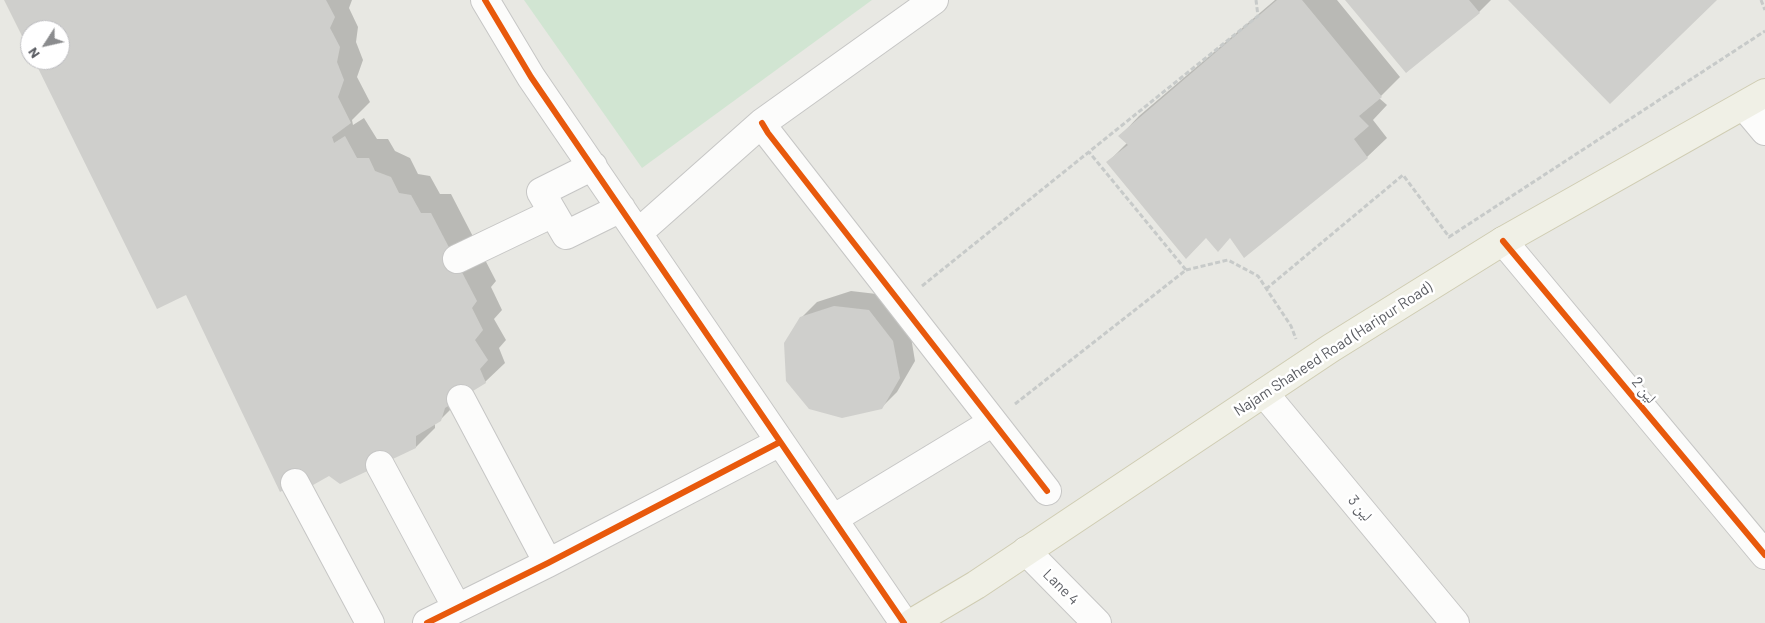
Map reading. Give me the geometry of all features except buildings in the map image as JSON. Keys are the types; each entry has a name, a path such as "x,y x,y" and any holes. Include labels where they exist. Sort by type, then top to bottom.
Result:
{"main road":[{"name":"Najam Shaheed Road (Haripur Road)","path":"912,623 976,585 1306,364 1468,263 1754,99"}],"street":[{"path":"484,0 530,77 904,623"},
{"path":"638,233 762,123 934,0"},
{"path":"1754,99 1765,131"},
{"path":"762,123 1047,491"},
{"path":"592,166 542,192 566,235 621,208"},
{"path":"457,259 553,213"},
{"name":"لین 2","path":"1504,241 1765,555"},
{"name":"لین 3","path":"1264,393 1456,623"},
{"path":"461,399 548,562"},
{"path":"833,519 993,422"},
{"path":"427,623 780,442"},
{"path":"380,465 457,608"},
{"path":"295,483 370,623"},
{"name":"Lane 4","path":"1026,551 1097,623"}],"path":[{"path":"900,303 1258,16 1256,0"},
{"path":"1761,0 1765,10"},
{"path":"1449,237 1765,31"},
{"path":"1089,152 1186,270"},
{"path":"1266,289 1403,175 1468,263"},
{"path":"993,422 1186,270 1228,260 1258,276 1291,326 1306,364"}],"green space":[{"path":"524,0 872,0 642,168"}],"cycle path":[{"path":"485,0 531,77 904,623"},
{"path":"762,123 1047,491"},
{"path":"1503,241 1765,555"},
{"path":"427,623 548,563 780,442"}]}
